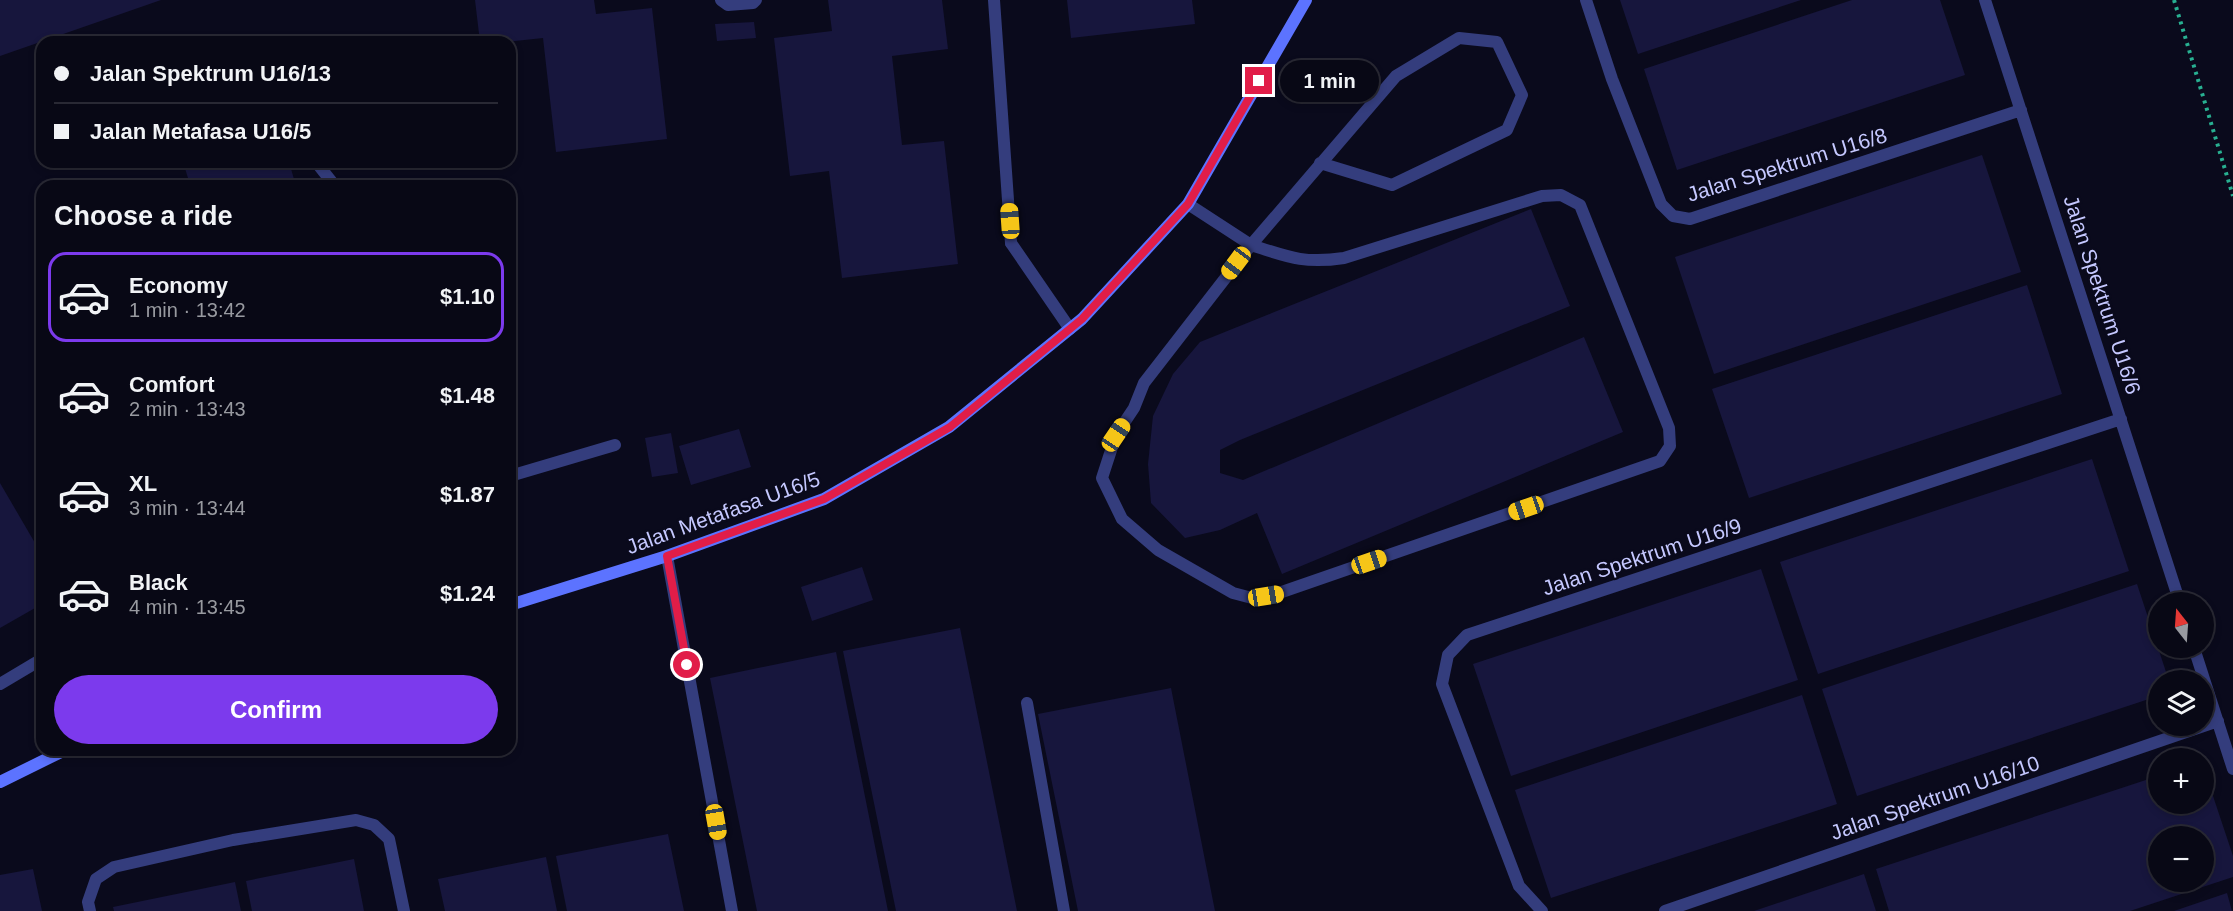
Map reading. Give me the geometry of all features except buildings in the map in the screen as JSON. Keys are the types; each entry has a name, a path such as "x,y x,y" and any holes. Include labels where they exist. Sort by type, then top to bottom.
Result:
{"street":[{"path":"721,0 728,5 753,3 756,0"},
{"path":"994,0 1011,243 1070,329"},
{"name":"Jalan Metafasa U16/5","path":"516,603 667,556 824,499 950,427 1082,319 1188,204 1306,0"},
{"name":"Jalan Spektrum U16/8","path":"1586,0 1612,79 1661,204 1673,216 1690,219 2021,110"},
{"name":"Jalan Spektrum U16/6","path":"1985,0 2176,592"},
{"path":"1188,204 1251,244 1292,259 1319,262 1364,252 1542,196 1561,195 1580,205 1669,428 1670,446 1660,461 1279,593 1252,598 1233,593 1158,550 1122,519 1102,477 1116,435 1134,408 1144,384 1251,244 1320,163 1396,76 1459,38 1497,42 1522,95 1507,130 1392,185 1320,163"},
{"path":"321,168 330,180"},
{"name":"Jalan Spektrum U16/9","path":"1542,911 1519,886 1443,684 1448,655 1467,635 2121,419"},
{"path":"516,474 615,446"},
{"path":"667,556 732,911"},
{"path":"2197,658 2233,769"},
{"path":"0,684 36,663"},
{"path":"1027,703 1065,911"},
{"name":"Jalan Spektrum U16/10","path":"1665,911 2218,721"},
{"path":"0,782 53,756"},
{"path":"90,911 88,902 96,879 114,867 233,840 356,820 374,825 389,839 404,911"}],"path":[{"path":"2174,0 2233,196"}],"route":[{"path":"687,665 667,556 824,499 950,427 1082,319 1188,204 1259,81"}]}
